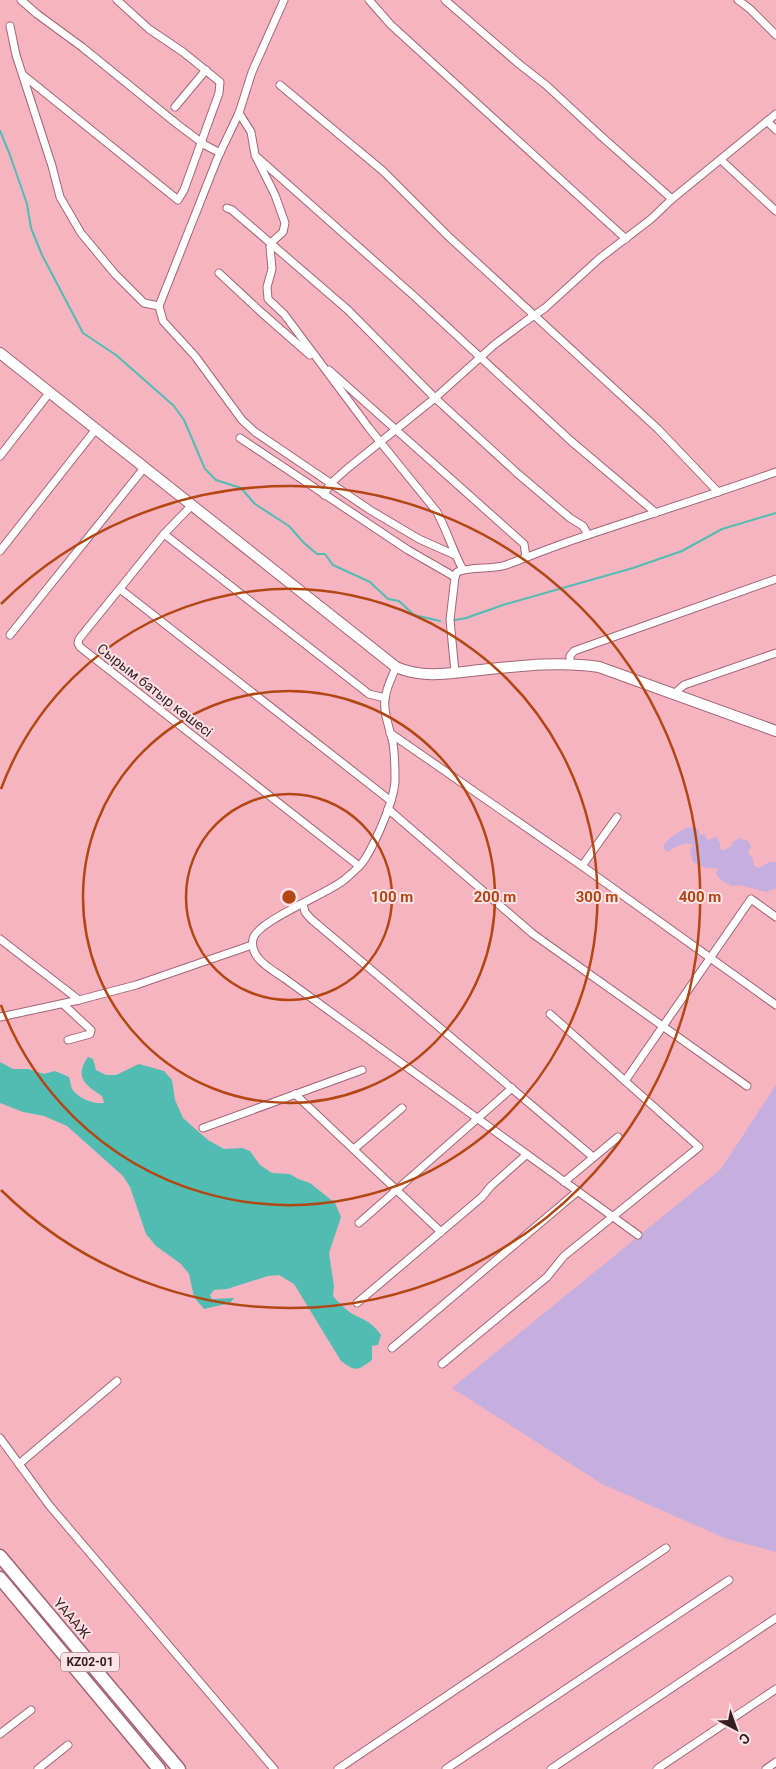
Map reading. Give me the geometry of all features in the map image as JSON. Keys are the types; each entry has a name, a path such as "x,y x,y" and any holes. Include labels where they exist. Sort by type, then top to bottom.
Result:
{"highway":[{"name":"ҮАААЖ","path":"0,1556 179,1769"},
{"name":"KZ02-01","path":"0,1578 160,1769"}],"main road":[{"path":"1,356 50,392 191,506 396,667 422,674 570,664 600,668 776,730"}],"street":[{"path":"21,0 202,143 220,153"},
{"path":"23,75 178,200 184,190 202,143 219,93 220,82 149,28 117,0"},
{"path":"284,0 252,72 239,113 220,153 159,306 163,321 195,356 242,420 255,432 330,484 400,529 455,555"},
{"path":"369,0 391,25 626,239"},
{"path":"445,0 546,85 672,199"},
{"path":"738,0 750,9 776,36"},
{"path":"10,26 16,55 52,166 60,197 81,233 115,274 144,303 159,306"},
{"path":"175,107 206,70"},
{"path":"280,85 383,171 448,236 658,429 718,492"},
{"path":"239,113 251,132 255,155 275,195 285,223 282,232 271,245 269,252 272,269 266,287 268,299 284,314 380,442 437,512 463,570"},
{"path":"324,495 330,484 435,398 507,335 535,316 600,258 626,239 776,114"},
{"path":"767,122 776,130"},
{"path":"255,155 335,225 571,441 656,513"},
{"path":"721,160 776,211"},
{"path":"227,208 232,210 348,310 435,398 517,474 570,518 583,526 588,535"},
{"path":"219,272 262,313 327,368 524,544 526,557"},
{"path":"0,456 50,392"},
{"path":"0,551 96,429"},
{"path":"240,438 408,550 454,577"},
{"path":"10,635 144,468"},
{"path":"455,672 450,620 454,577 457,572 504,566 588,535 776,472"},
{"name":"Сырым батыр көшесі","path":"191,506 164,534 79,639 78,643 80,647 359,866"},
{"path":"164,534 369,694 384,698"},
{"path":"570,664 570,656 574,651 776,579"},
{"path":"120,589 390,805 533,934 747,1086"},
{"path":"674,694 684,685 776,653"},
{"path":"396,667 384,698 393,745 395,784 390,805 371,847 359,866 344,881 258,930 253,937 252,944 256,955 262,964 284,978 638,1235"},
{"path":"390,733 582,866 776,1005"},
{"path":"582,866 617,817"},
{"path":"625,1081 751,899 776,917"},
{"path":"303,904 305,912 311,919 593,1157"},
{"path":"0,939 79,1000"},
{"path":"0,1018 136,985 252,944"},
{"path":"63,1004 91,1030 90,1034 68,1040"},
{"path":"442,1364 547,1277 564,1256 699,1147 550,1014"},
{"path":"202,1128 362,1070"},
{"path":"359,1224 512,1088"},
{"path":"295,1094 442,1232"},
{"path":"354,1149 402,1108"},
{"path":"564,1182 618,1137"},
{"path":"357,1303 482,1197 491,1186 526,1155"},
{"path":"392,1348 578,1192"},
{"path":"19,1464 118,1381"},
{"path":"0,1438 49,1505 274,1769"},
{"path":"338,1769 666,1548"},
{"path":"446,1769 729,1580"},
{"path":"552,1769 776,1618"},
{"path":"658,1769 776,1689"},
{"path":"0,1734 31,1710"},
{"path":"38,1769 68,1745"},
{"path":"766,1769 776,1762"}],"shaded area":[{"path":"692,827 698,829 700,835 705,834 707,840 716,837 720,843 720,849 724,850 732,846 733,842 740,838 748,841 751,847 748,853 753,859 754,866 759,868 769,862 776,862 776,888 766,892 739,885 732,886 721,880 716,874 718,868 707,868 693,862 690,850 693,845 690,844 680,845 667,852 663,847 668,840 680,831"},
{"path":"776,1085 776,1552 727,1539 602,1484 452,1388 721,1169"}],"water":[{"path":"88,1057 93,1059 96,1070 106,1075 116,1075 139,1064 164,1071 172,1080 175,1100 183,1118 208,1140 224,1149 242,1148 250,1151 260,1165 272,1173 290,1174 310,1183 335,1203 341,1217 329,1253 334,1286 333,1296 349,1311 371,1324 381,1335 378,1345 372,1346 372,1360 357,1369 341,1361 294,1284 279,1275 268,1276 227,1289 214,1290 210,1295 212,1299 234,1298 230,1303 204,1309 194,1297 189,1274 181,1264 156,1246 146,1234 130,1187 123,1176 67,1126 44,1116 23,1112 0,1103 0,1062 13,1069 28,1069 44,1074 55,1071 69,1077 72,1089 78,1096 91,1102 104,1103 102,1096 83,1080 82,1070"}],"waterway":[{"path":"0,131 27,204 31,228 42,255 83,333 116,355 174,406 184,420 205,469 216,480 241,488 255,504 289,526 317,554 325,554 333,565 370,582 388,599 399,601 414,615 440,621"},
{"path":"455,620 633,568 682,551 722,529 776,513"}]}
